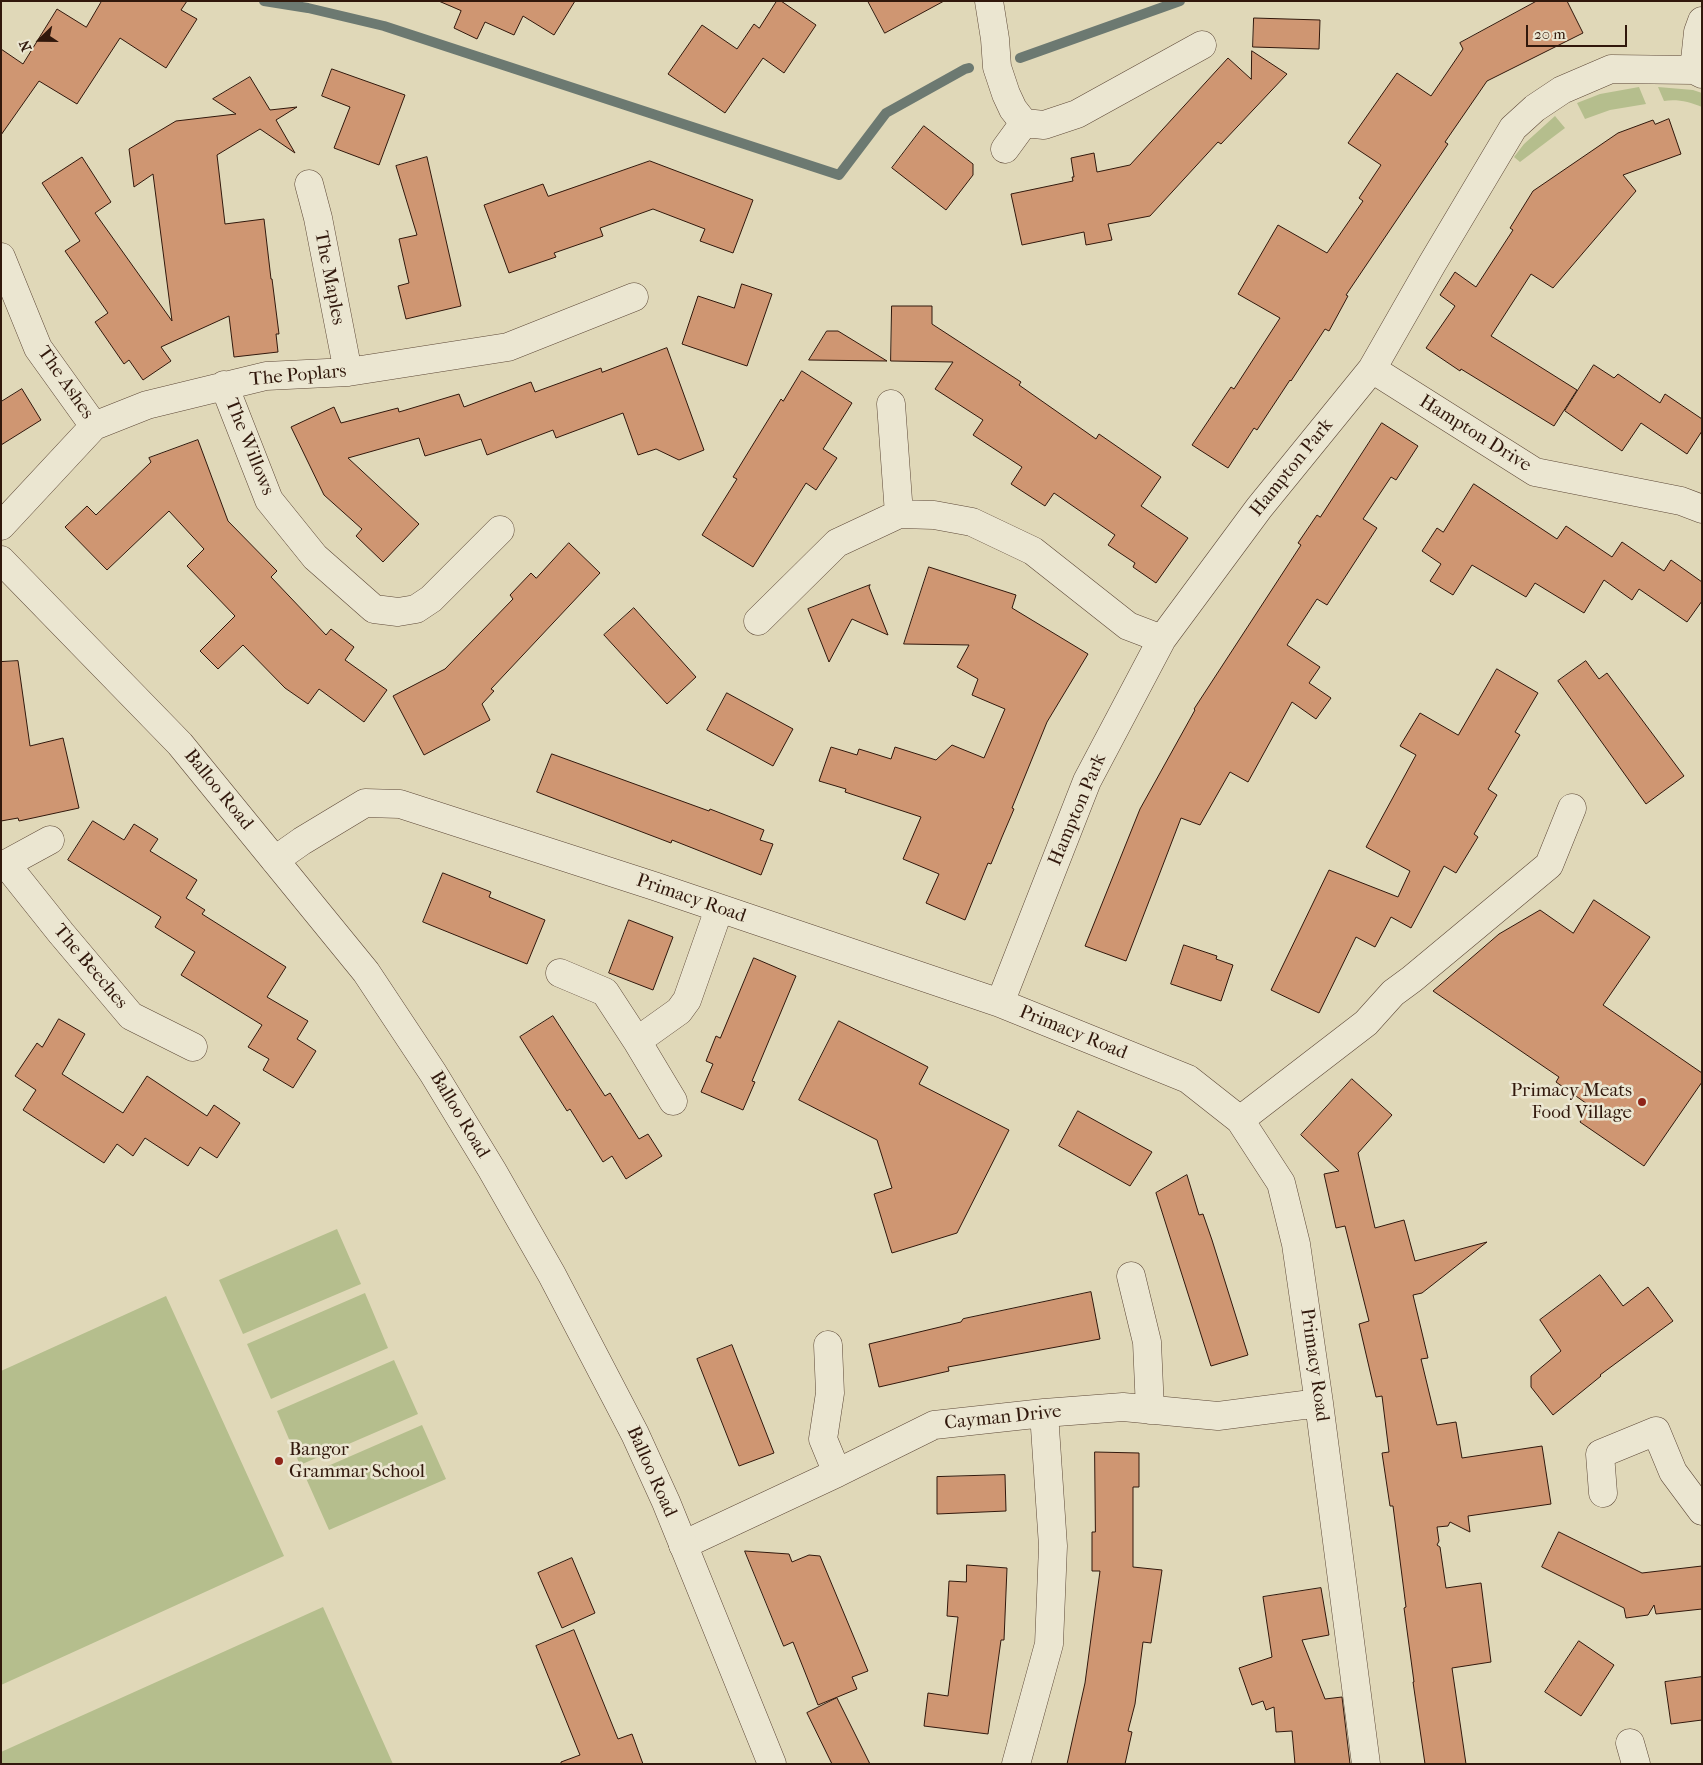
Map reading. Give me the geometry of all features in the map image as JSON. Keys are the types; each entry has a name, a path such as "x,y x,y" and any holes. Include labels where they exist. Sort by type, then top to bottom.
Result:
{"street":[{"path":"989,1 997,66 1009,101 1024,122 1044,125 1077,114 1202,45"},
{"path":"1698,72 1698,32 1702,21"},
{"name":"Hampton Park","path":"1000,1003 1087,782 1162,639 1259,508 1372,370 1432,264 1514,128 1535,108 1562,90 1611,69 1698,72"},
{"path":"1005,149 1024,122"},
{"name":"The Maples","path":"309,184 318,218 348,372"},
{"name":"The Ashes","path":"1,257 38,348 94,426"},
{"name":"The Poplars","path":"1,526 94,426 147,405 266,376 348,372 508,347 634,297"},
{"name":"Hampton Drive","path":"1372,370 1535,472 1681,501 1702,509"},
{"name":"The Willows","path":"224,385 269,500 315,557 374,609 398,612 416,609 432,599 500,530"},
{"path":"891,404 899,514"},
{"path":"758,621 837,543 899,514 934,515 972,522 1033,551 1128,626 1162,639"},
{"name":"Balloo Road","path":"1,560 180,744 366,972 433,1073 492,1170 552,1276 635,1434 683,1545 772,1764"},
{"name":"Primacy Road","path":"275,860 302,840 365,803 400,804 654,886 1000,1003 1188,1079 1240,1120 1281,1183 1296,1244 1319,1403 1366,1764"},
{"path":"1240,1120 1366,1023 1393,994 1549,865 1572,808"},
{"name":"The Beeches","path":"50,840 4,864 131,1016 193,1047"},
{"path":"637,1041 679,1011 687,1000 719,909"},
{"path":"560,973 605,992 673,1101"},
{"path":"1131,1276 1147,1342 1150,1410"},
{"path":"828,1344 830,1393 823,1439 837,1473"},
{"name":"Cayman Drive","path":"683,1545 934,1425 1044,1412 1123,1408 1218,1416 1319,1403"},
{"path":"1016,1764 1049,1644 1052,1546 1044,1412"},
{"path":"1603,1493 1600,1454 1656,1431 1674,1472 1702,1511"}],"green space":[{"path":"1639,87 1646,104 1610,110 1585,119 1577,103 1600,94"},
{"path":"1658,87 1693,90 1702,93 1702,107 1683,101 1664,101"},
{"path":"1555,116 1565,128 1520,162 1514,157 1524,144"},
{"path":"337,1229 361,1284 243,1334 219,1280"},
{"path":"365,1293 388,1348 271,1399 247,1344"},
{"path":"166,1296 284,1556 1,1685 1,1371"},
{"path":"394,1360 418,1414 300,1465 277,1411"},
{"path":"422,1425 446,1479 329,1530 305,1476"},
{"path":"323,1607 393,1764 1,1764 1,1752"}],"building":[{"path":"102,1 187,1 181,10 197,19 166,68 120,38 77,104 39,81 1,135 1,49 23,64 57,9 86,27"},
{"path":"439,1 575,1 554,35 523,16 514,35 485,22 477,39 454,28 461,11"},
{"path":"777,1 781,1 816,25 784,73 763,58 725,113 668,74 702,25 737,49 754,24 759,28"},
{"path":"868,1 944,1 885,33"},
{"path":"1537,1 1567,1 1583,33 1487,81 1445,142 1448,144 1346,295 1348,296 1329,331 1325,329 1257,430 1254,428 1228,468 1192,445 1231,387 1234,389 1280,318 1238,294 1278,225 1327,253 1363,201 1359,198 1381,165 1348,143 1397,73 1431,96 1463,49 1460,43"},
{"path":"1254,18 1320,20 1319,49 1253,47"},
{"path":"1252,51 1287,74 1221,144 1218,142 1150,216 1108,224 1112,240 1086,245 1084,232 1022,245 1011,194 1073,181 1071,158 1094,153 1097,172 1130,165 1228,58 1251,79"},
{"path":"332,69 405,95 379,165 334,148 350,107 322,96"},
{"path":"250,77 270,110 297,107 276,120 295,153 260,129 217,155 225,224 264,219 279,334 276,334 278,352 234,357 229,316 161,347 171,361 143,380 129,360 124,364 95,322 108,313 65,251 80,241 42,183 82,157 111,202 95,213 172,321 153,174 134,187 129,149 176,121 236,114 213,99"},
{"path":"1669,119 1681,154 1623,175 1636,191 1553,288 1531,274 1491,336 1577,390 1554,426 1461,369 1460,371 1426,348 1455,306 1440,295 1455,272 1476,287 1513,230 1510,228 1533,191 1618,133 1653,120 1655,124"},
{"path":"924,126 973,164 973,175 946,210 892,168"},
{"path":"427,157 461,306 406,319 398,286 409,283 399,239 417,235 396,166"},
{"path":"650,161 753,200 733,253 700,241 705,229 653,209 600,228 603,236 554,253 556,257 509,273 484,205 543,184 548,196"},
{"path":"742,284 772,294 747,366 682,344 698,296 734,308"},
{"path":"892,306 932,306 932,324 1021,382 1019,385 1096,439 1099,434 1161,477 1141,506 1188,538 1156,583 1133,567 1135,563 1108,545 1115,535 1054,493 1045,506 1011,484 1022,467 973,435 983,420 935,389 953,362 891,361"},
{"path":"827,331 838,331 887,361 809,360"},
{"path":"667,348 704,450 679,460 656,449 638,455 623,413 556,438 553,430 487,455 481,439 425,456 419,438 348,458 419,524 383,562 356,536 362,529 324,495 291,427 334,407 341,423 398,408 399,412 459,394 464,407 531,382 535,392 601,368 602,372"},
{"path":"1594,365 1614,378 1618,374 1660,403 1665,394 1702,419 1702,431 1687,454 1641,423 1622,451 1565,411"},
{"path":"802,371 852,403 823,449 837,458 816,490 806,483 753,567 702,535 737,479 733,477 781,399 783,401"},
{"path":"22,389 41,420 1,445 1,402"},
{"path":"1382,423 1418,446 1396,480 1391,477 1363,519 1377,528 1327,605 1317,599 1287,645 1320,667 1309,683 1331,698 1316,719 1292,702 1248,782 1230,772 1200,825 1181,818 1126,961 1085,946 1140,809 1194,709 1301,545 1298,543 1317,515 1320,517"},
{"path":"198,440 228,521 277,571 271,577 326,635 331,629 354,647 345,660 387,690 364,722 319,689 308,704 285,688 243,645 218,669 200,651 235,616 187,566 204,549 169,511 107,570 65,527 87,506 96,515 151,462 149,458"},
{"path":"1474,484 1557,539 1566,526 1612,557 1622,542 1664,571 1671,560 1702,582 1702,601 1687,622 1639,589 1632,600 1604,580 1584,613 1535,583 1526,597 1472,565 1453,595 1430,581 1441,564 1422,551 1437,528 1443,532"},
{"path":"569,543 600,573 491,689 494,691 482,704 490,720 424,755 393,696 445,669 513,599 510,595 531,573 536,578"},
{"path":"929,567 1016,595 1012,608 1088,654 1047,722 1012,808 1014,809 991,864 988,863 965,920 926,903 939,874 903,859 921,817 845,792 846,789 819,781 831,747 857,755 859,749 891,759 895,747 936,760 952,745 984,758 1005,709 972,695 978,679 957,667 969,645 904,644"},
{"path":"870,585 869,587 888,635 852,619 829,662 808,609"},
{"path":"634,608 696,677 667,704 604,635"},
{"path":"18,661 30,746 63,738 79,808 19,821 18,818 1,821 1,662"},
{"path":"1586,661 1599,679 1607,673 1684,776 1646,804 1558,681"},
{"path":"1497,669 1538,693 1515,732 1520,735 1488,789 1497,795 1474,834 1478,837 1456,873 1444,866 1411,928 1391,917 1375,947 1356,937 1319,1013 1271,990 1329,870 1398,897 1410,871 1366,847 1416,755 1400,746 1420,713 1458,735"},
{"path":"727,693 793,729 773,766 707,730"},
{"path":"552,754 709,811 710,809 764,830 760,840 773,844 761,875 672,840 671,843 537,792"},
{"path":"93,821 124,840 134,824 158,839 150,851 197,880 186,898 205,910 202,914 286,967 267,997 308,1021 297,1039 316,1051 293,1088 263,1070 269,1059 248,1047 262,1025 181,975 195,952 155,927 161,917 68,860"},
{"path":"443,873 491,892 489,897 545,920 527,964 423,922"},
{"name":"Primacy Meats Food Village","path":"1594,900 1650,937 1603,1005 1702,1073 1702,1082 1644,1166 1580,1122 1590,1106 1556,1082 1559,1077 1433,991 1499,934 1540,910 1573,933"},
{"path":"629,920 673,937 653,990 609,973"},
{"path":"1184,945 1217,956 1216,959 1233,965 1221,1001 1171,984"},
{"path":"754,958 796,976 752,1081 755,1082 743,1110 701,1092 713,1064 706,1061 716,1036 720,1038"},
{"path":"553,1016 605,1096 610,1093 639,1139 648,1134 662,1156 626,1179 612,1156 603,1162 570,1109 567,1111 520,1037"},
{"path":"59,1019 85,1034 62,1074 123,1113 147,1076 207,1116 214,1105 240,1123 217,1158 200,1147 188,1166 145,1138 133,1156 117,1144 104,1163 23,1110 36,1090 15,1076 37,1043 42,1047"},
{"path":"839,1021 928,1067 919,1084 1009,1130 957,1233 892,1253 874,1194 892,1188 877,1140 799,1100"},
{"path":"1352,1079 1392,1115 1358,1153 1375,1228 1404,1220 1415,1261 1487,1242 1422,1293 1413,1295 1428,1358 1421,1359 1437,1425 1456,1422 1462,1458 1542,1446 1551,1504 1468,1516 1470,1532 1450,1522 1448,1526 1437,1527 1439,1541 1437,1545 1440,1547 1446,1588 1481,1583 1491,1662 1452,1668 1466,1764 1425,1764 1413,1682 1404,1608 1406,1607 1393,1506 1390,1506 1382,1453 1389,1452 1382,1396 1376,1397 1359,1324 1369,1321 1345,1226 1336,1228 1324,1174 1339,1171 1301,1135"},
{"path":"1078,1111 1152,1152 1130,1186 1059,1146"},
{"path":"1187,1175 1199,1215 1203,1214 1212,1240 1248,1355 1211,1366 1156,1193"},
{"path":"1600,1275 1623,1306 1648,1287 1673,1321 1600,1375 1553,1415 1531,1387 1531,1376 1561,1351 1540,1320"},
{"path":"1091,1292 1100,1339 948,1367 949,1371 879,1387 869,1344 961,1322 963,1319"},
{"path":"732,1345 774,1453 739,1466 697,1359"},
{"path":"1095,1452 1139,1453 1139,1487 1133,1487 1133,1567 1162,1570 1151,1643 1143,1642 1135,1704 1128,1731 1132,1732 1125,1764 1067,1764 1085,1683 1100,1571 1092,1571 1092,1532 1095,1532"},
{"path":"1005,1475 1006,1511 937,1514 937,1477"},
{"path":"1559,1532 1642,1573 1702,1566 1702,1609 1656,1614 1654,1605 1648,1615 1626,1618 1624,1608 1542,1567"},
{"path":"745,1551 789,1554 792,1562 809,1555 820,1556 868,1671 852,1677 857,1689 818,1705 793,1642 784,1646"},
{"path":"572,1558 595,1613 562,1628 538,1573"},
{"path":"967,1565 1007,1568 1004,1640 1001,1640 988,1734 924,1726 928,1693 948,1696 958,1617 947,1616 949,1581 966,1582"},
{"path":"1321,1588 1329,1635 1302,1640 1325,1699 1342,1697 1350,1764 1295,1764 1292,1731 1276,1732 1274,1707 1266,1710 1263,1701 1252,1705 1239,1668 1272,1657 1263,1597"},
{"path":"574,1630 618,1739 632,1734 643,1764 561,1764 561,1762 580,1755 536,1646"},
{"path":"1579,1641 1614,1665 1581,1716 1545,1692"},
{"path":"1702,1677 1702,1720 1671,1724 1665,1682"},
{"path":"837,1698 870,1764 832,1764 807,1713"}],"waterway":[{"path":"264,1 308,8 384,26 839,175 886,113 969,68"},
{"path":"1020,58 1180,1"}],"place":[{"name":"Primacy Meats Food Village","path":"1642,1102"},
{"name":"Bangor Grammar School","path":"279,1461"}]}
